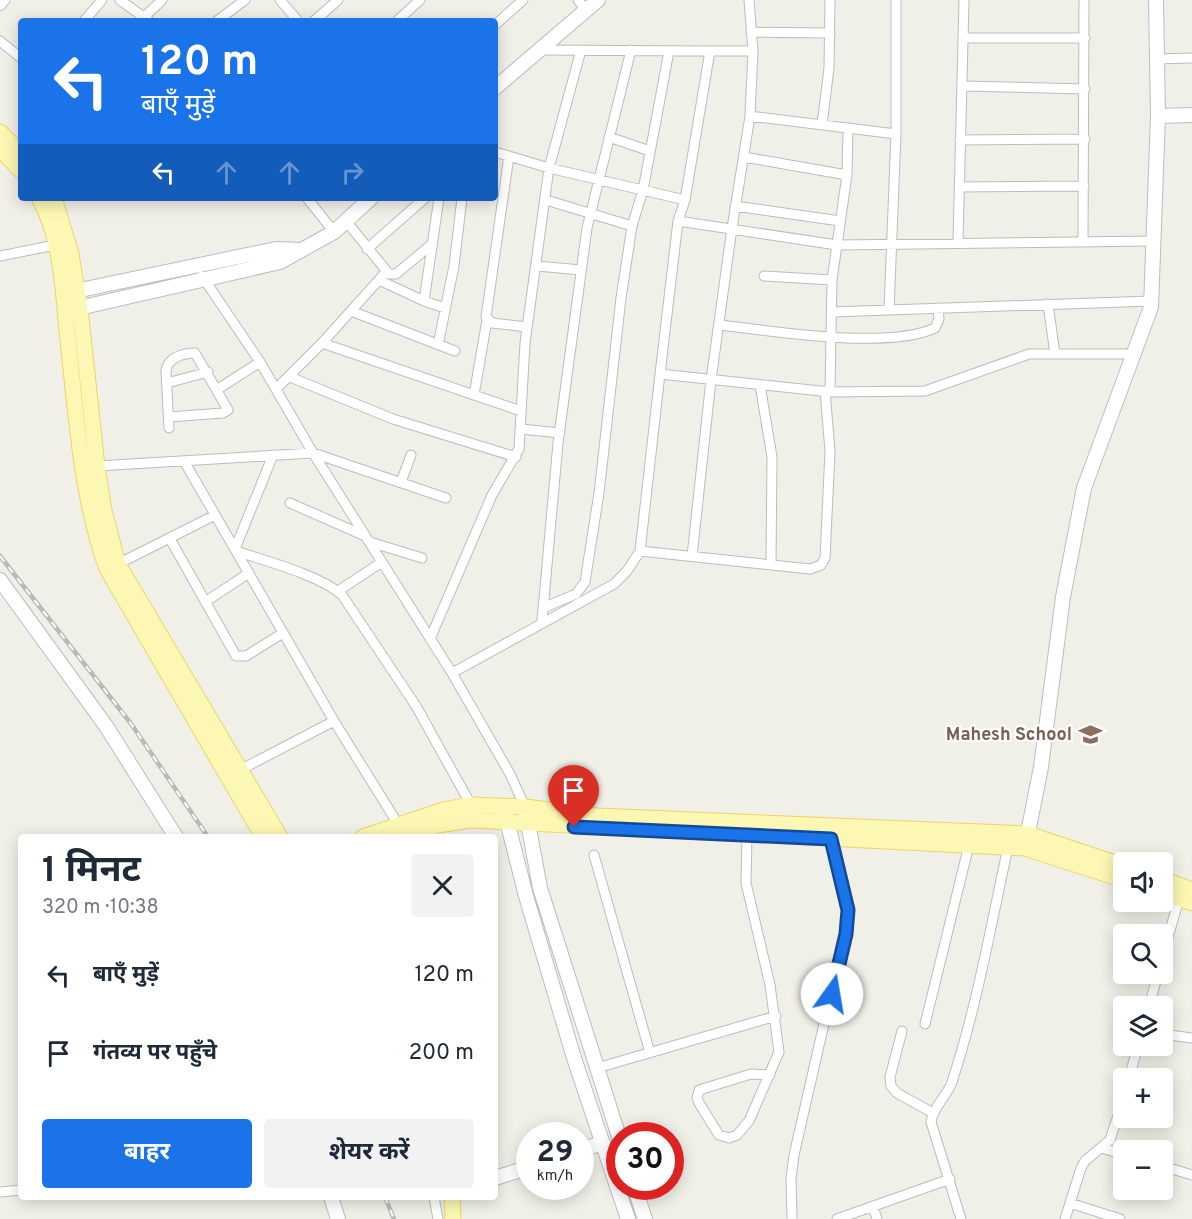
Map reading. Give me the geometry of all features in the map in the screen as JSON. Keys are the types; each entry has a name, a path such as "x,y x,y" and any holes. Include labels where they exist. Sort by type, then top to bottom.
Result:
{"main road":[{"path":"0,132 18,158"},
{"path":"0,149 18,158"},
{"path":"40,201 70,292 104,511 118,564 278,834"},
{"path":"55,201 71,254 70,292"},
{"path":"73,310 85,487 93,525 107,569 261,834"},
{"path":"399,830 443,810 471,805 504,806 597,816 1026,841 1113,863"},
{"path":"378,834 470,820 1008,847 1026,841 1113,876"},
{"path":"1173,887 1188,897"},
{"path":"1173,895 1188,897"},
{"path":"452,1200 453,1219"}],"street":[{"path":"0,6 4,0"},
{"path":"87,18 102,0"},
{"path":"120,0 142,18"},
{"path":"146,18 162,0"},
{"path":"228,18 245,0"},
{"path":"280,0 295,18"},
{"path":"317,18 338,0"},
{"path":"400,18 420,0"},
{"path":"498,86 541,50 582,5 598,0"},
{"path":"692,556 711,380 750,117 753,51 749,0"},
{"path":"822,125 830,33 830,0"},
{"path":"889,310 896,134 896,0"},
{"path":"958,243 964,0"},
{"path":"1083,242 1084,0"},
{"path":"1026,841 1041,767 1063,597 1084,488 1151,302 1158,116 1156,0"},
{"path":"498,22 517,2"},
{"path":"751,32 830,33"},
{"path":"963,38 1085,38"},
{"path":"0,41 18,56"},
{"path":"541,50 753,51"},
{"path":"430,639 492,495 516,457 521,429 527,327 549,168 581,50"},
{"path":"542,621 560,432 590,213 632,51"},
{"path":"543,608 576,594 585,582 599,493 621,298 632,226 643,190 669,51"},
{"path":"452,673 542,621 614,584 627,571 640,551 678,221 685,200 710,51"},
{"path":"1157,59 1192,58"},
{"path":"962,86 1085,89"},
{"path":"1158,116 1192,115"},
{"path":"750,117 896,134"},
{"path":"640,551 815,568 825,558 830,451 827,392 832,280 847,176 848,128"},
{"path":"609,137 650,151"},
{"path":"960,140 1085,139"},
{"path":"498,153 549,168 685,200"},
{"path":"474,396 487,320 509,156"},
{"path":"744,157 847,176"},
{"path":"959,187 1084,186"},
{"path":"546,200 632,226"},
{"path":"309,201 334,232"},
{"path":"73,310 280,262 334,232 369,201"},
{"path":"367,249 422,201"},
{"path":"424,302 439,201"},
{"path":"438,345 462,201"},
{"path":"735,206 840,221"},
{"path":"346,221 367,249 382,276 424,302 445,308"},
{"path":"678,221 837,245 1152,241"},
{"path":"277,388 322,344 382,276 396,274 432,244"},
{"path":"0,256 55,245"},
{"path":"70,292 276,249 302,250"},
{"path":"195,266 277,388 313,453 452,673 510,774 525,807 540,888 614,1122"},
{"path":"537,266 581,270"},
{"path":"764,276 832,280"},
{"path":"832,312 1151,302"},
{"path":"1048,304 1055,354"},
{"path":"720,325 831,337 874,337 929,331 938,325 938,308"},
{"path":"351,311 455,351"},
{"path":"487,320 527,327"},
{"path":"322,344 521,411"},
{"path":"169,417 225,412 227,405 198,355 188,353 168,362 169,428"},
{"path":"660,374 827,392 925,391 1017,357 1055,354 1133,354"},
{"path":"218,389 260,362"},
{"path":"167,383 208,372"},
{"path":"290,377 393,418 516,457"},
{"path":"760,385 772,457 771,564"},
{"path":"521,429 560,432"},
{"path":"97,466 313,453 446,498"},
{"path":"236,550 273,455"},
{"path":"401,482 411,455"},
{"path":"184,461 399,830"},
{"path":"290,503 368,539 422,558"},
{"path":"118,564 215,515"},
{"path":"170,539 238,658 283,633"},
{"path":"236,550 286,568 338,591 416,706 471,805"},
{"path":"338,591 382,562"},
{"path":"205,602 249,573"},
{"path":"0,580 13,594 106,726 174,834"},
{"path":"240,770 334,720"},
{"path":"504,806 554,989 627,1219"},
{"path":"747,835 746,883 776,1016 779,1046 770,1075 743,1130 729,1137 718,1135 699,1104 697,1098 699,1090 751,1074 770,1075"},
{"path":"792,1219 790,1178 794,1155 848,920 846,896 831,839"},
{"path":"925,1024 969,845"},
{"path":"961,1219 932,1129 933,1113 952,1082 1008,847"},
{"path":"594,855 650,1053"},
{"path":"1173,932 1188,897"},
{"path":"597,1068 776,1016"},
{"path":"902,1031 890,1077 891,1086 897,1093 933,1113"},
{"path":"1173,1035 1192,1038"},
{"path":"1065,1219 1085,1161 1102,1148 1115,1128"},
{"path":"594,1146 603,1143"},
{"path":"1102,1148 1113,1152"},
{"path":"1173,1169 1192,1174"},
{"path":"498,1177 516,1171"},
{"path":"837,1219 950,1179"},
{"path":"0,1192 18,1190"},
{"path":"332,1200 338,1219"},
{"path":"435,1200 438,1219"},
{"path":"639,1200 645,1219"},
{"path":"1070,1203 1120,1219"},
{"path":"873,1206 877,1219"}],"railway":[{"path":"0,556 132,725 206,834"},
{"path":"386,1200 394,1219"}],"place":[{"name":"Mahesh School","path":"1090,734"}],"route":[{"path":"574,827 831,839 848,910 846,934 832,994"}]}
